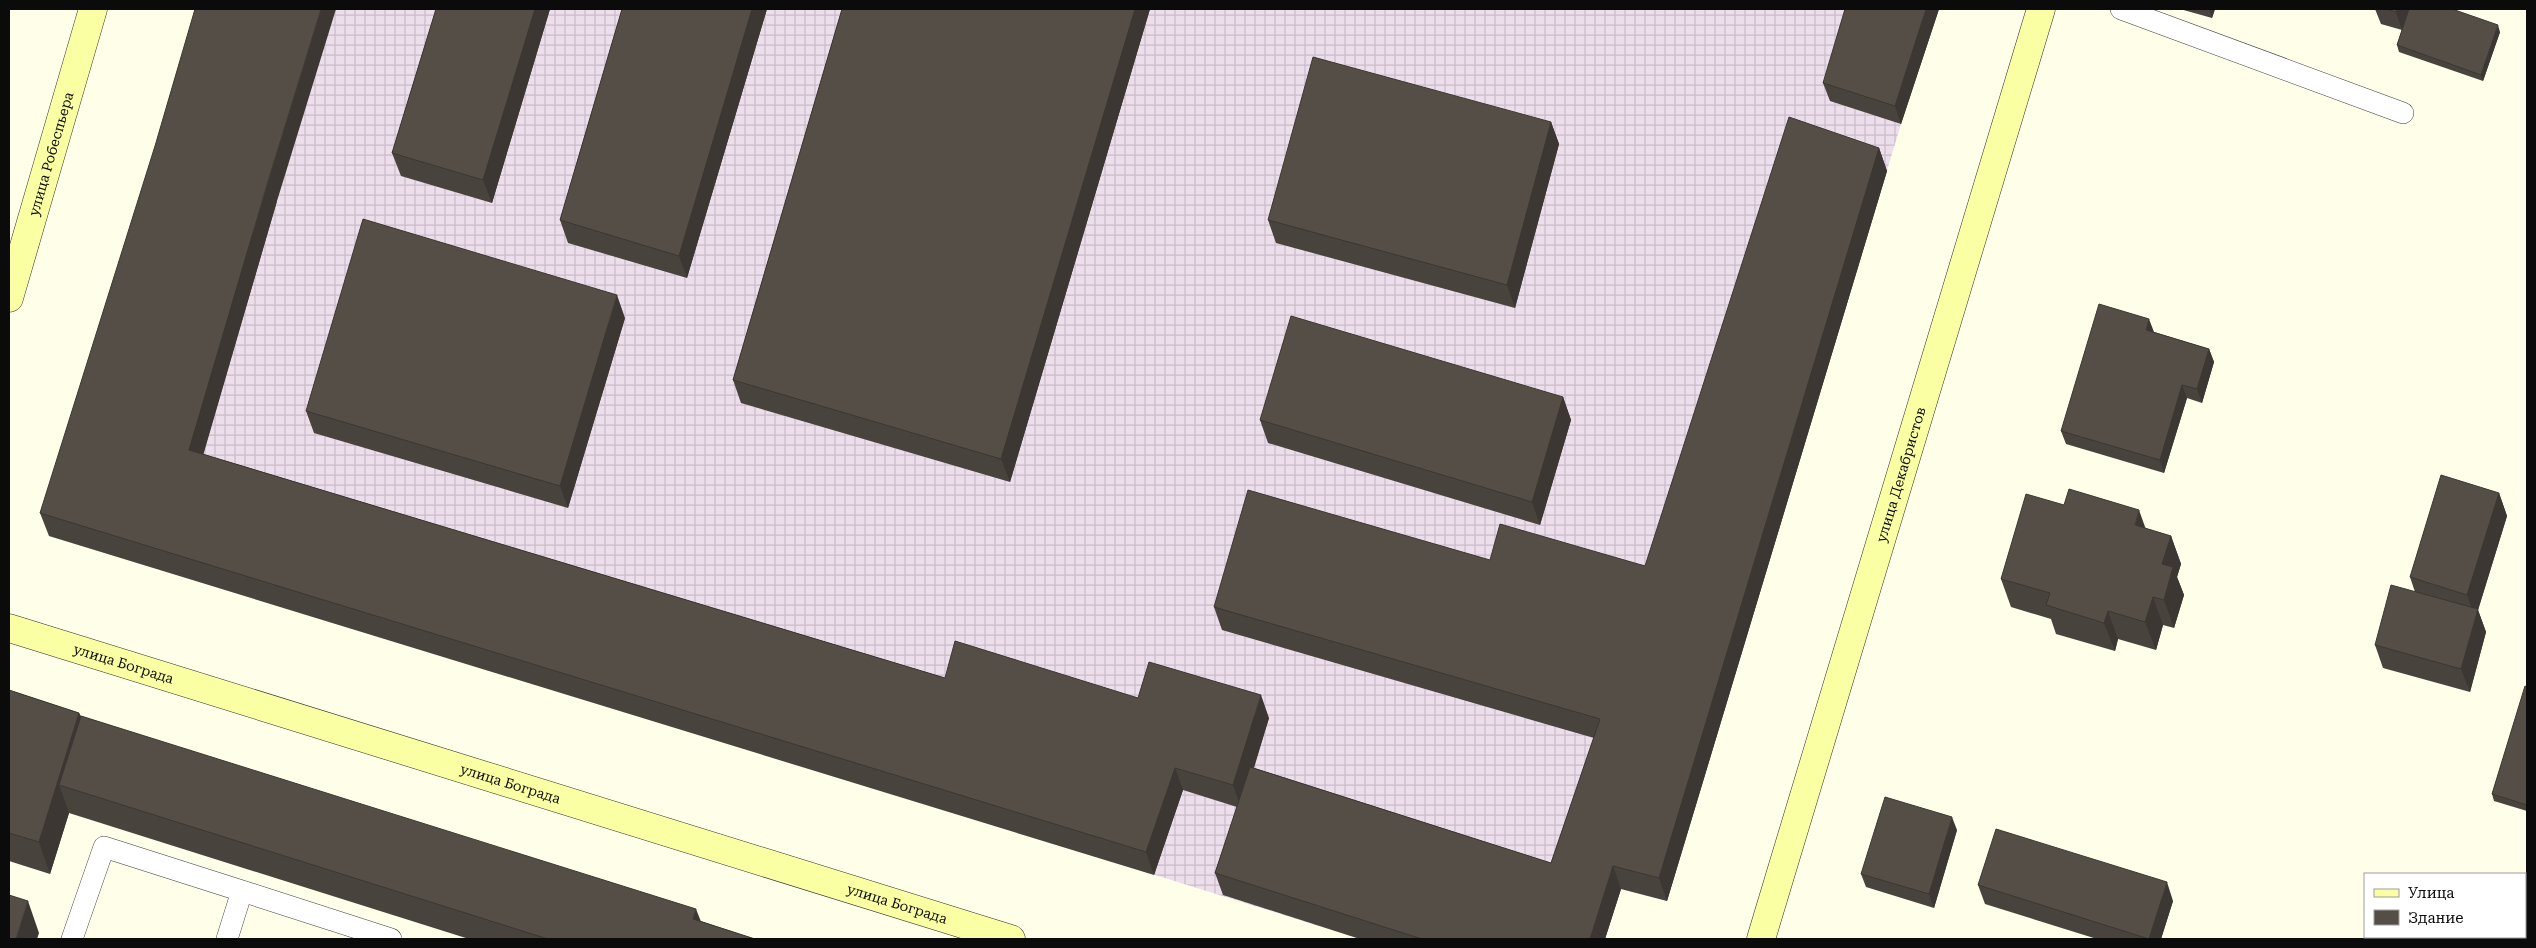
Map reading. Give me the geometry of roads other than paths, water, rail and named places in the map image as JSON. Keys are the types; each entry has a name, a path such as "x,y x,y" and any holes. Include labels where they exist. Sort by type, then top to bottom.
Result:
{"main road":[{"name":"улица Робеспьера","path":"9,298 92,9"},
{"name":"улица Декабристов","path":"1761,939 2041,9"},
{"name":"улица Бограда","path":"9,628 1011,939"}],"lane":[{"path":"2121,9 2403,113"},
{"path":"72,939 104,848 391,939"},
{"path":"227,939 242,891"}]}
